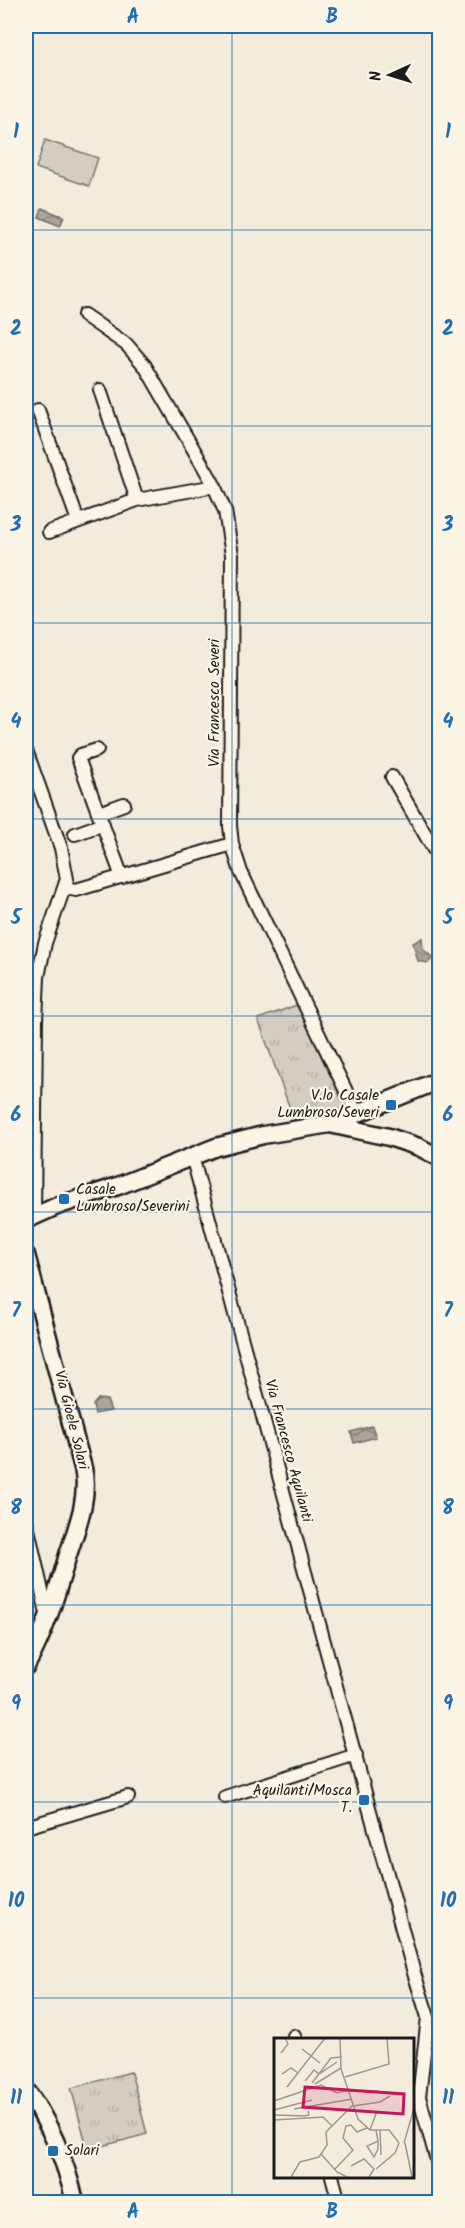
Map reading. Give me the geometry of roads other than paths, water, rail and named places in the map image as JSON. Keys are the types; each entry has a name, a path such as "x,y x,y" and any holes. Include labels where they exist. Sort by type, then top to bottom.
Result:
{"street":[{"name":"Via Francesco Severi","path":"84,315 127,345 142,362 215,486 227,518 232,555 230,826 232,844 241,872 357,1114"},
{"path":"100,390 137,500"},
{"path":"38,410 78,521"},
{"path":"49,532 137,500 215,486"},
{"path":"26,750 64,860 67,879 43,951 37,987 30,1218 192,1156 240,1140 330,1124 440,1080"},
{"path":"97,750 81,754 78,758 122,877"},
{"path":"392,777 440,860"},
{"path":"75,834 124,804"},
{"path":"65,888 76,890 232,844"},
{"path":"330,1124 397,1140 419,1147 440,1158"},
{"name":"Via Francesco Aquilanti","path":"192,1156 414,1973 434,2016 416,2098 440,2171"},
{"name":"Via Gioele Solari","path":"26,1255 85,1482 81,1513 49,1620 26,1666"},
{"path":"26,1520 49,1620"},
{"path":"225,1797 356,1755"},
{"path":"26,1827 128,1797"},
{"path":"26,2090 40,2111 59,2150 75,2202"},
{"path":"333,2177 339,2202"}],"water":[{"path":"42,208 64,217 60,226 39,217"},
{"path":"422,938 423,949 433,958 428,963 418,961 413,943"},
{"path":"98,1399 107,1400 111,1411 95,1414 93,1405"},
{"path":"372,1426 376,1437 354,1443 351,1432"}],"place":[{"name":"V.lo Casale Lumbroso/Severi","path":"391,1105"},
{"name":"Casale Lumbroso/Severini","path":"64,1199"},
{"name":"Aquilanti/Mosca T.","path":"364,1800"},
{"name":"Solari","path":"53,2151"}]}
